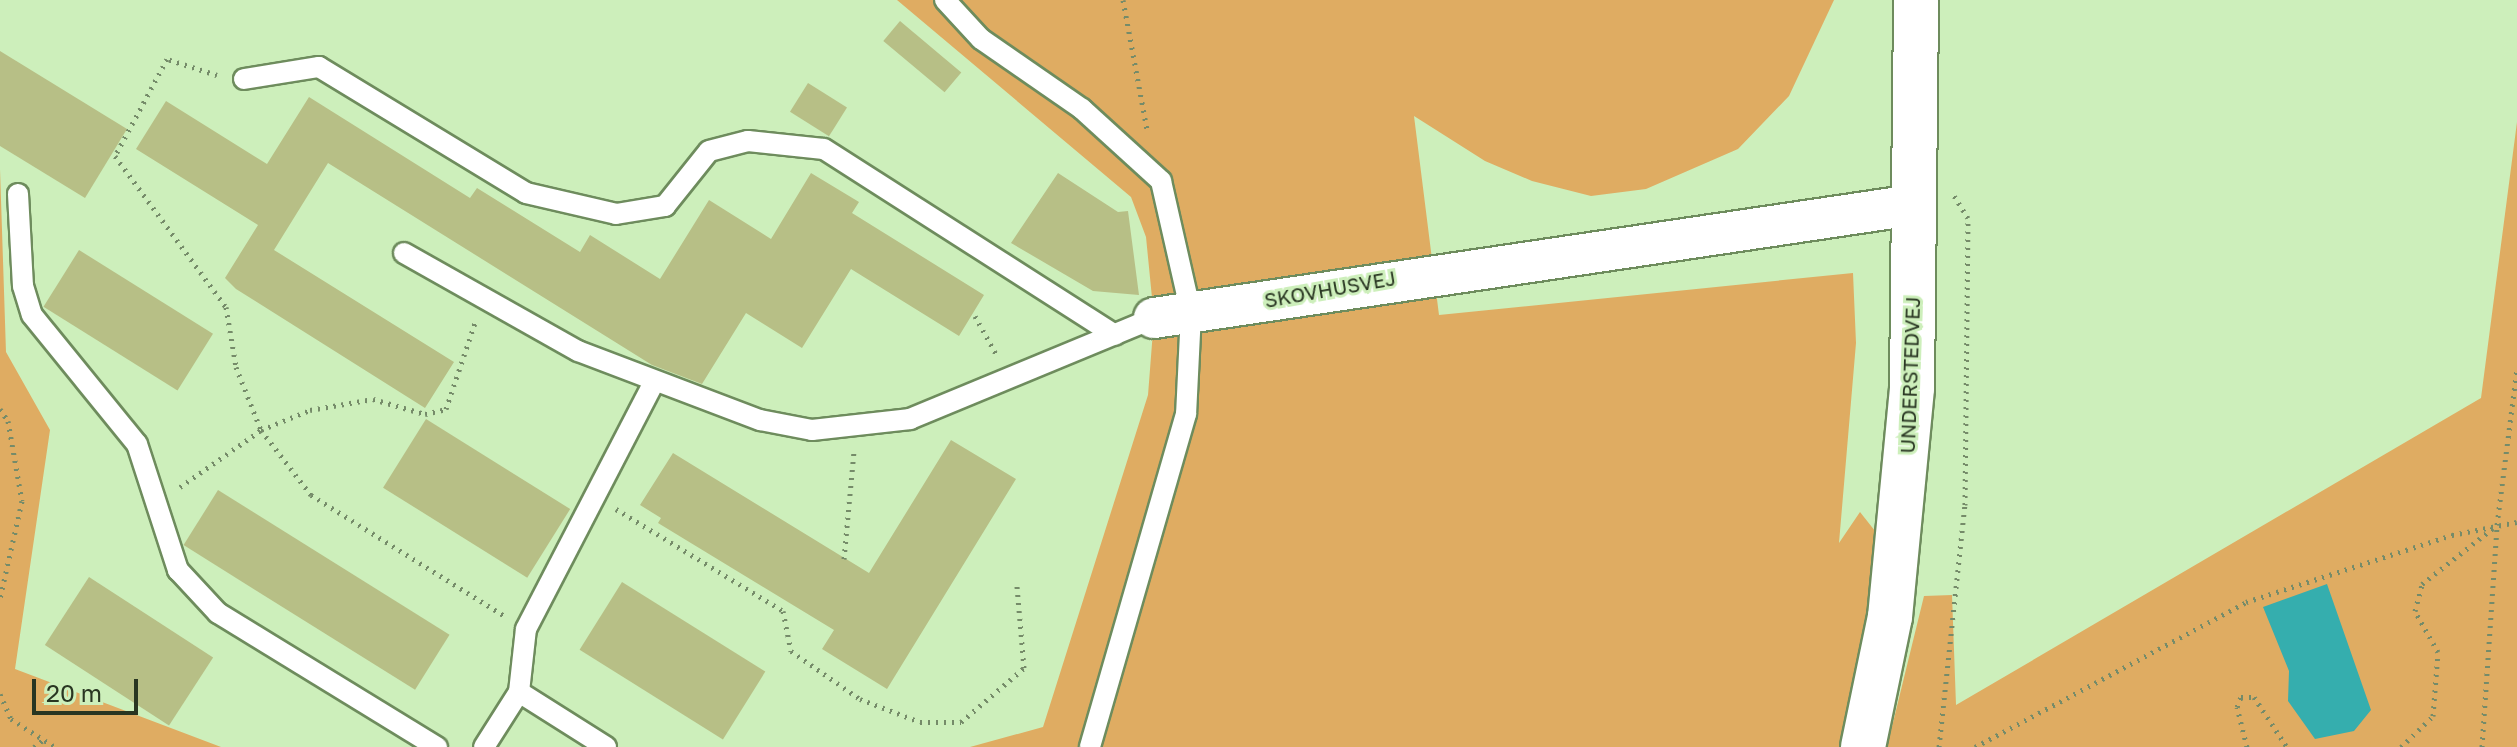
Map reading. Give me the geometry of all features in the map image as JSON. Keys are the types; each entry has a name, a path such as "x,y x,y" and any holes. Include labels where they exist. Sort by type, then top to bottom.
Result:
{"street":[{"name":"UNDERSTEDVEJ","path":"1863,747 1890,617 1903,511 1912,388 1916,0"},
{"name":"SKOVHUSVEJ","path":"1172,316 1913,205"}],"lane":[{"path":"945,0 981,39 1082,109 1126,153 1161,181 1172,316 1186,414 1090,747"},
{"path":"244,79 319,67 526,193 616,214 665,206 709,151 748,141 824,149 1115,335"},
{"path":"18,194 23,286 32,315 137,444 178,570 218,613 437,747"},
{"path":"404,253 578,351 760,420 812,430 910,419 1008,376 1172,316"},
{"path":"484,747 519,692 526,629 654,382"},
{"path":"519,692 606,747"}],"path":[{"path":"1123,0 1161,181"},
{"path":"244,79 167,59 115,156 226,307 236,367 261,430 311,495 526,629"},
{"path":"1913,161 1961,199 1968,218 1965,505 1939,747"},
{"path":"155,504 261,430 310,410 373,399 425,414 446,409 482,299"},
{"path":"975,316 1008,376"},
{"path":"2482,747 2497,525 2517,369"},
{"path":"0,409 8,421 22,501 0,599"},
{"path":"844,559 856,426"},
{"path":"595,496 783,611 791,651 860,699 920,722 961,722 1024,668 1017,586"},
{"path":"1975,747 2246,602 2347,567 2517,522"},
{"path":"2401,747 2433,716 2438,652 2415,611 2422,584 2497,525"},
{"path":"0,694 11,719 55,747"},
{"path":"2247,747 2237,707 2241,697 2254,697 2287,747"},
{"path":"34,747 43,740"}],"shaded area":[{"path":"897,0 1834,0 1789,96 1738,149 1646,189 1591,196 1532,181 1485,161 1414,116 1439,315 1853,273 1856,343 1839,543 1860,512 1879,536 1847,747 970,747 1043,727 1148,395 1154,318 1146,237 1131,197"},
{"path":"2517,122 2517,747 1887,747 1924,596 1952,595 1956,705 2481,398"},
{"path":"0,169 6,352 50,430 15,669 221,747 0,747"}],"water":[{"path":"2327,584 2371,710 2354,731 2315,739 2288,701 2289,671 2263,607"}],"building":[{"path":"900,21 961,72 945,92 883,41"},
{"path":"0,51 127,129 85,198 0,146"},
{"path":"808,83 847,107 829,136 790,112"},
{"path":"309,97 470,198 477,188 580,252 590,235 660,279 709,200 771,239 811,173 859,202 852,213 984,295 959,336 851,269 802,348 746,313 702,384 652,365 328,163 274,250 454,362 425,408 236,289 225,278 258,225 136,149 166,101 267,164"},
{"path":"1058,173 1118,212 1128,211 1139,295 1093,291 1011,243"},
{"path":"79,250 213,334 177,391 43,307"},
{"path":"426,419 570,509 527,578 383,488"},
{"path":"951,440 1016,479 887,689 822,649 834,630 658,523 661,518 640,505 673,453 869,573"},
{"path":"218,490 450,635 415,690 184,545"},
{"path":"89,577 213,658 169,726 45,645"},
{"path":"622,582 765,672 723,739 580,650"}]}
